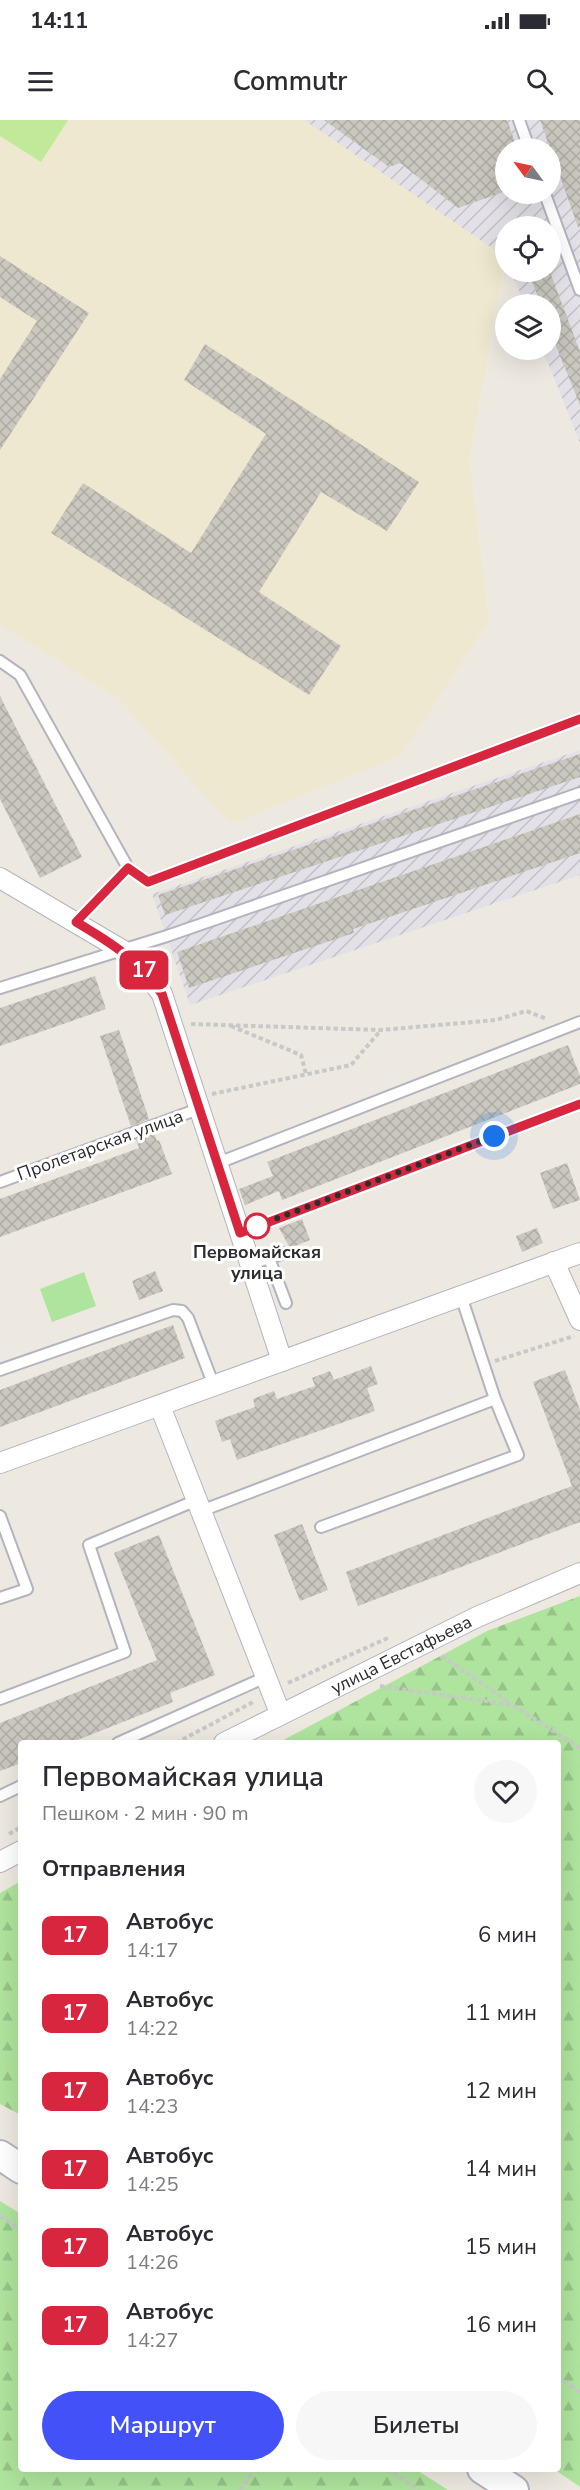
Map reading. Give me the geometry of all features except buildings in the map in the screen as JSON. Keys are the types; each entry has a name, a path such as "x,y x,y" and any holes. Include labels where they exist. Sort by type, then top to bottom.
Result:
{"main road":[{"path":"0,2155 18,2167"},
{"path":"487,2472 514,2490"}],"street":[{"path":"0,878 122,950 143,969 162,994 240,1233 260,1261 282,1361"},
{"path":"0,1463 580,1252"},
{"path":"554,1262 580,1320"},
{"path":"160,1406 280,1713"},
{"name":"улица Евстафьева","path":"230,1740 426,1642 580,1573"},
{"path":"0,1862 18,1853"}],"lane":[{"path":"519,120 525,138"},
{"path":"549,204 580,290"},
{"path":"0,661 20,675 128,868 148,882 580,719"},
{"path":"0,988 122,950 580,793"},
{"path":"76,922 128,868"},
{"path":"218,1163 580,1022"},
{"name":"Пролетарская улица","path":"0,1182 199,1103"},
{"path":"240,1233 580,1104"},
{"path":"284,1253 260,1261 286,1304"},
{"path":"321,1527 518,1455 495,1399 461,1296"},
{"path":"0,1370 173,1310 182,1311 188,1318 214,1386"},
{"path":"0,1699 125,1652 89,1545 495,1399"},
{"path":"0,1516 27,1589 0,1598"},
{"path":"125,1740 266,1677"},
{"path":"0,1796 18,1787"}],"path":[{"path":"172,1024 381,1030 496,1020 526,1011 550,1021 556,1031"},
{"path":"229,1025 302,1055 306,1074"},
{"path":"199,1103 306,1074 351,1065 381,1030"},
{"path":"484,1365 580,1334"},
{"path":"426,1642 456,1668 580,1748"},
{"path":"328,1664 363,1683 513,1705"},
{"path":"0,2216 18,2228"},
{"path":"561,2380 580,2392"},
{"path":"240,2490 253,2472"},
{"path":"392,2472 419,2490"}],"shaded area":[{"path":"0,120 304,120 495,250 495,282 501,282 498,294 495,294 495,313 469,460 489,621 400,756 230,824 119,699 0,624"},
{"path":"304,120 580,120 580,443 547,360 561,360 561,294 521,294 515,282 561,282 561,216 495,216 495,250"},
{"path":"580,750 580,875 190,1005 152,894"}],"green space":[{"path":"0,120 68,120 41,162 0,136"},
{"path":"84,1272 96,1306 52,1322 40,1289"},
{"path":"580,1596 580,2487 558,2472 561,2472 561,1740 284,1740 487,1631"},
{"path":"18,1883 18,2113 0,2104 0,1893"},
{"path":"0,2201 18,2212 18,2472 420,2472 448,2490 0,2490"}],"bus line":[{"name":"17","path":"580,719 148,882 128,868 76,922 122,950 143,969 162,994 240,1233 580,1104"}],"place":[{"name":"Первомайская улица","path":"257,1226"}],"route":[{"path":"257,1226 255,1227 494,1136"}]}
